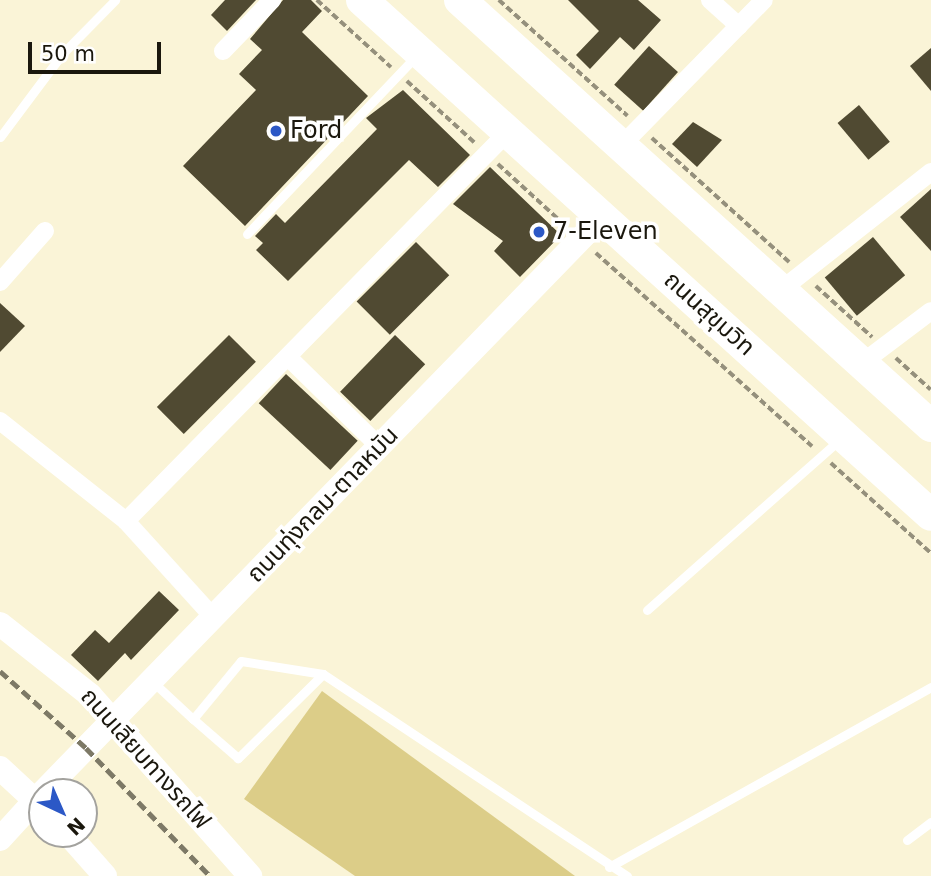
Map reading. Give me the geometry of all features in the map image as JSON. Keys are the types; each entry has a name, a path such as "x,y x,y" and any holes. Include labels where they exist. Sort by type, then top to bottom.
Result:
{"highway":[{"name":"ถนนสุขุมวิท","path":"362,0 409,63 497,143 833,446 931,515"},
{"path":"460,0 630,136 873,355 931,426"}],"street":[{"path":"223,51 272,0"},
{"path":"710,0 739,26"},
{"path":"630,136 764,0"},
{"path":"126,521 497,143"},
{"path":"792,282 931,172"},
{"name":"ถนนทุ่งกลม-ตาลหมัน","path":"60,778 591,228"},
{"path":"0,282 45,231"},
{"path":"873,355 931,311"},
{"path":"288,357 380,447"},
{"path":"0,421 126,521 214,618"},
{"name":"ถนนเลียบทางรถไฟ","path":"0,624 114,720 250,876"},
{"path":"0,768 28,788"},
{"name":"ถนนทุ่งกลม-ตาลหมัน","path":"0,839 28,811"},
{"path":"80,848 105,876"}],"lane":[{"path":"0,137 62,54 115,0"},
{"path":"247,234 409,63"},
{"path":"647,610 833,446"},
{"path":"192,719 242,661 323,674 626,876"},
{"path":"152,680 238,758 323,674"},
{"path":"609,867 931,687"},
{"path":"907,840 931,822"}],"path":[{"path":"317,0 409,63 833,446 931,553"},
{"path":"499,0 630,136 873,355 931,390"}],"shaded area":[{"path":"322,691 575,876 355,876 244,799"}],"building":[{"path":"225,0 256,0 227,31 211,15"},
{"name":"Ford","path":"283,0 311,0 322,11 302,32 368,96 245,226 183,166 256,90 239,74 262,50 250,39"},
{"path":"568,0 638,0 661,20 634,50 620,37 590,69 576,55 599,31"},
{"path":"649,46 678,72 643,111 614,85"},
{"path":"931,48 931,91 910,66"},
{"path":"403,90 470,155 438,187 409,160 288,281 256,250 263,243 255,236 276,214 285,223 377,129 366,118"},
{"path":"859,105 890,142 868,160 838,123"},
{"path":"693,122 722,140 697,167 672,144"},
{"path":"490,167 561,235 520,277 494,251 503,241 453,204"},
{"path":"931,189 931,251 900,217"},
{"path":"873,237 905,275 857,316 825,277"},
{"path":"416,242 449,275 390,335 357,301"},
{"path":"0,303 25,326 0,352"},
{"path":"229,335 256,362 184,434 157,407"},
{"path":"395,335 425,364 370,421 340,392"},
{"path":"286,374 358,441 330,470 259,403"},
{"path":"159,591 179,610 131,660 125,653 98,681 71,655 95,630 109,643"}],"railway":[{"path":"0,671 86,748 210,876"}],"place":[{"name":"Ford","path":"276,131"},
{"name":"7-Eleven","path":"539,232"}]}
